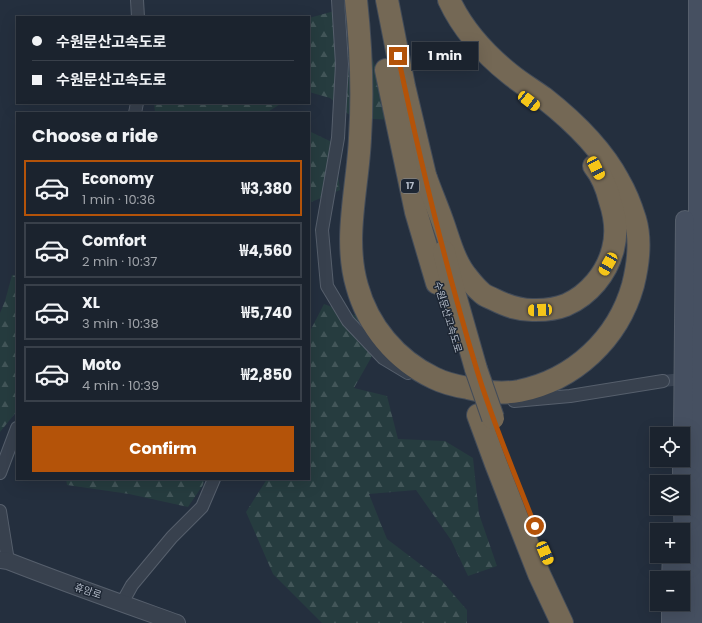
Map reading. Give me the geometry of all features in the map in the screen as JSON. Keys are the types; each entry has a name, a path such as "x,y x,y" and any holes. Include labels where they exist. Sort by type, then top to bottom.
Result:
{"highway":[{"path":"356,0 361,91 360,139 351,227 352,259 357,286 365,308 374,326 384,340 398,354 434,378 453,385 478,391 518,391 562,376 579,365 594,352 609,335 622,315 635,275 638,249 636,223 629,201 619,180 607,161 573,123 543,98 511,75 478,45 465,28 449,0"},
{"name":"수원문산고속도로","path":"372,0 416,212 443,305 470,368 486,416 576,623"},
{"name":"수원문산고속도로","path":"387,0 404,86 453,288 470,368"},
{"path":"426,178 456,259 466,277 483,294 505,305 517,309 530,310 550,309 565,306 578,299 589,290 608,264 613,249 615,233 614,213 607,189 596,168 580,146 561,126 484,66 467,48 452,28 436,0"},
{"name":"수원문산고속도로","path":"486,416 496,464 539,574 562,623"}],"main road":[{"path":"682,427 688,35 697,0"},
{"path":"697,0 700,623"},
{"path":"683,515 686,623"},
{"path":"671,611 671,623"}],"street":[{"path":"137,0 138,16"},
{"path":"338,0 342,64 338,138 322,230 327,286 348,321 384,358 421,381 453,391 511,401 570,396 664,381"},
{"path":"0,473 16,430"},
{"path":"122,603 132,585 172,537 202,507 214,480"},
{"path":"0,511 4,561"},
{"name":"휴암로","path":"4,561 177,623"}],"green space":[{"path":"338,10 366,40 394,120 353,118 330,98 310,92 310,18"},
{"path":"154,104 280,104 268,112 155,112"},
{"path":"310,132 334,143 340,190 310,203"},
{"path":"12,275 16,276 16,412 0,432 0,313"},
{"path":"324,304 357,316 376,349 354,388 387,396 398,439 445,441 473,458 479,514 497,566 468,576 451,540 416,490 369,494 387,539 441,580 467,610 467,623 322,623 273,574 246,512 266,480 310,480 310,331"},
{"path":"66,480 204,480 203,485 188,507 129,494 67,485"}],"tunnel":[{"path":"663,381 691,378"}],"route":[{"path":"398,56 453,288 476,369 535,526"}]}
